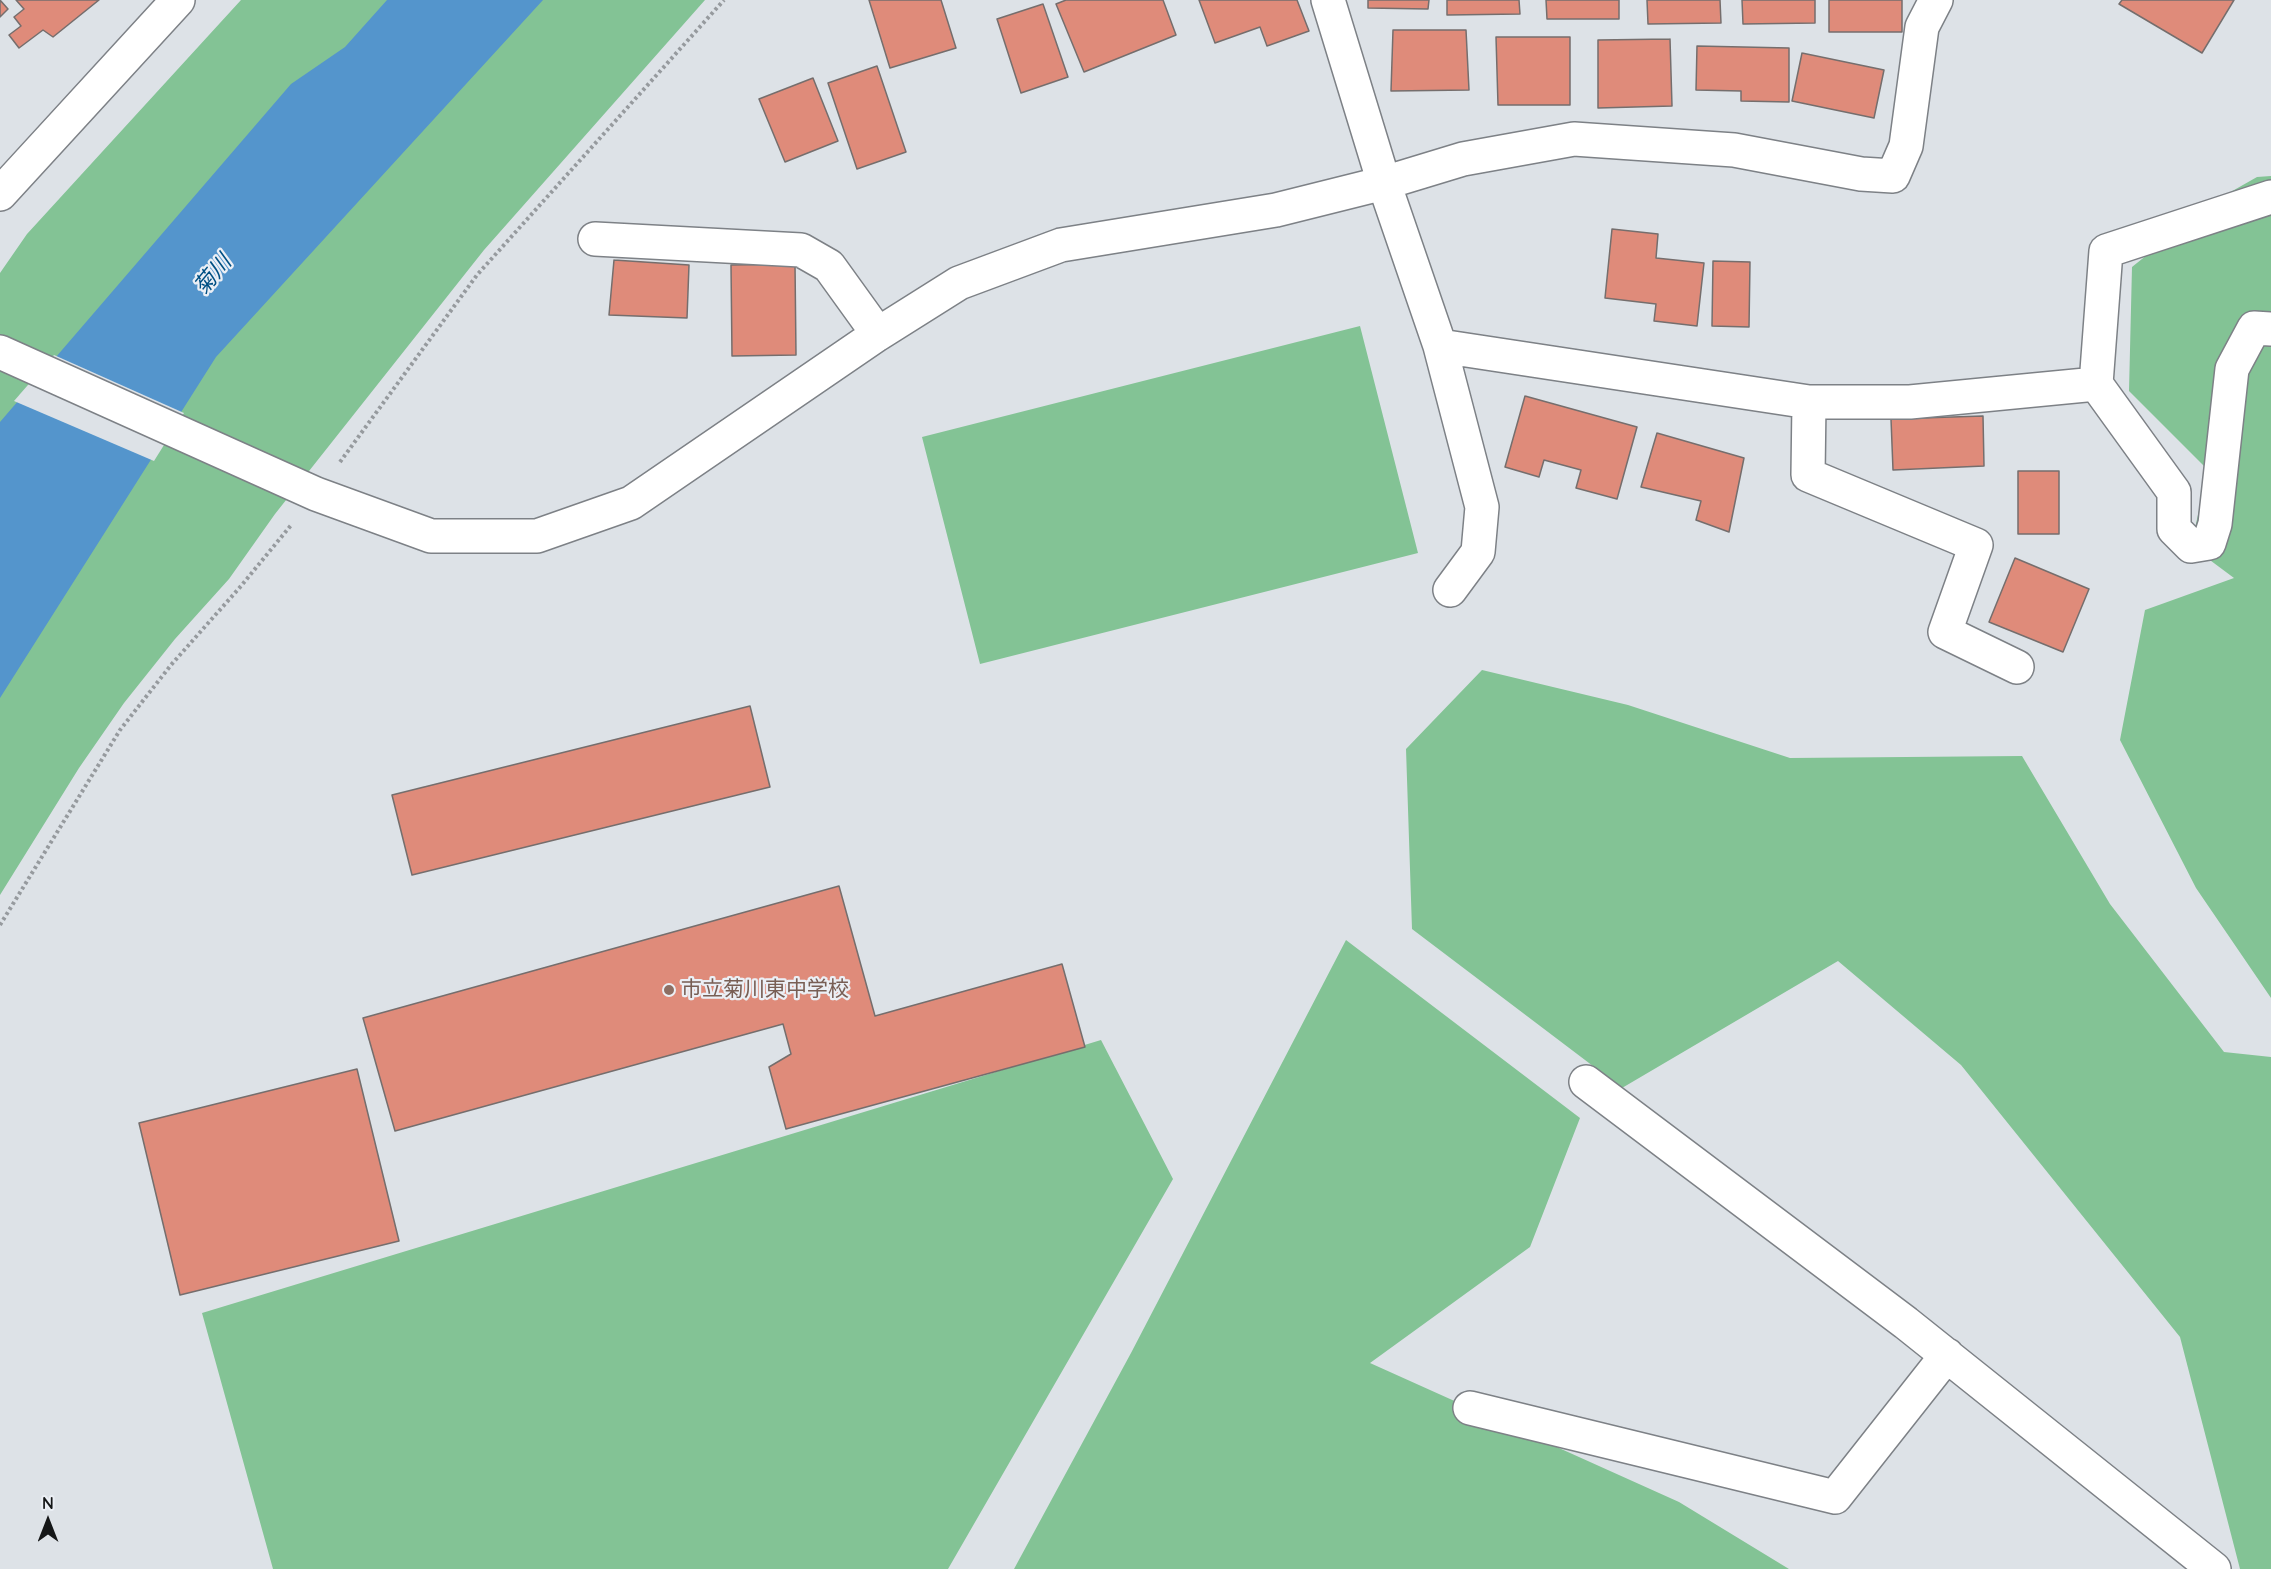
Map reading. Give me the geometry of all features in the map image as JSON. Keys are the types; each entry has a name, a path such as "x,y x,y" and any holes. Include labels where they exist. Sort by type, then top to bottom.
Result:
{"street":[{"path":"0,194 178,0"},
{"path":"1328,0 1384,183 1440,346 1482,507 1478,552 1450,590"},
{"path":"0,352 308,489 431,536 537,536 631,503 878,334 959,282 1060,244 1276,210 1384,183 1463,159 1574,139 1734,150 1861,174 1893,176 1906,146 1922,27 1936,0"},
{"path":"2271,196 2106,251 2096,384 2174,492 2174,529 2191,546 2209,543 2214,524 2232,369 2254,328 2271,329"},
{"path":"595,239 801,250 829,266 878,334"},
{"path":"1440,346 1809,402 1911,402 2096,384"},
{"path":"1809,402 1808,475 1976,545 1945,632 2017,667"},
{"path":"1586,1082 1947,1355 2214,1569"},
{"path":"1470,1408 1835,1497 1947,1355"}],"path":[{"path":"0,925 120,730 171,665 241,586 308,489 477,275 724,0"}],"green space":[{"path":"241,0 705,0 484,250 275,514 229,579 175,639 124,703 79,768 0,895 0,273 27,234"},
{"path":"2271,176 2271,323 2251,311 2244,345 2271,338 2271,998 2196,888 2120,740 2145,610 2234,578 2191,546 2208,470 2129,391 2132,267 2213,202 2257,177"},
{"path":"1360,326 1418,553 980,664 922,437"},
{"path":"1482,670 1628,705 1790,758 2022,756 2110,904 2224,1052 2271,1057 2271,1569 2240,1569 2180,1337 1961,1065 1838,961 1622,1088 1412,929 1406,749"},
{"path":"1346,940 1580,1118 1530,1247 1370,1363 1679,1502 1789,1569 1014,1569 1131,1353"},
{"path":"1101,1040 1173,1179 948,1569 273,1569 202,1313"}],"water":[{"name":"菊川","path":"387,0 543,0 216,357 0,698 0,422 291,84 345,47"}],"pier":[{"path":"54,355 184,413 154,461 14,401"}],"building":[{"path":"0,0 8,9 0,17"},
{"path":"16,0 99,0 53,37 43,30 19,48 9,35 21,26 14,17 24,9"},
{"path":"869,0 941,0 956,48 890,68"},
{"path":"1066,0 1163,0 1176,35 1084,72 1056,4"},
{"path":"1199,0 1297,0 1309,31 1267,46 1260,27 1215,43"},
{"path":"1368,0 1429,0 1428,9 1368,8"},
{"path":"1447,0 1519,0 1520,14 1447,15"},
{"path":"1546,0 1619,0 1619,19 1547,19"},
{"path":"1647,0 1720,0 1721,23 1648,24"},
{"path":"1742,0 1815,0 1815,23 1743,24"},
{"path":"1829,0 1902,0 1902,32 1829,32"},
{"path":"2122,0 2234,0 2202,53 2119,4"},
{"path":"1043,4 1068,77 1021,93 997,19"},
{"path":"1393,30 1466,30 1469,90 1391,91"},
{"path":"1496,37 1570,37 1570,105 1498,105"},
{"path":"1670,39 1672,106 1598,108 1598,40"},
{"path":"1697,46 1789,48 1789,102 1741,101 1741,91 1696,90"},
{"path":"1802,53 1884,70 1874,118 1792,101"},
{"path":"877,66 906,152 857,169 828,83"},
{"path":"813,78 838,141 785,162 759,99"},
{"path":"1612,229 1658,234 1656,258 1704,263 1697,326 1654,321 1656,304 1605,298"},
{"path":"614,260 689,265 687,318 609,315"},
{"path":"1713,261 1750,262 1749,327 1712,326"},
{"path":"795,264 796,355 732,356 731,265"},
{"path":"1525,396 1637,427 1617,499 1576,488 1581,470 1544,460 1539,477 1505,467"},
{"path":"1983,416 1984,466 1893,470 1891,419"},
{"path":"1657,433 1744,458 1729,532 1696,520 1701,501 1641,487"},
{"path":"2018,471 2059,471 2059,534 2018,534"},
{"path":"2015,558 2089,589 2063,652 1989,622"},
{"path":"750,706 770,787 412,875 392,795"},
{"path":"839,886 875,1016 1062,964 1085,1047 786,1129 769,1067 791,1054 783,1024 395,1131 363,1018"},
{"path":"357,1069 399,1241 180,1295 139,1123"}],"place":[{"name":"市立菊川東中学校","path":"669,990"}]}
